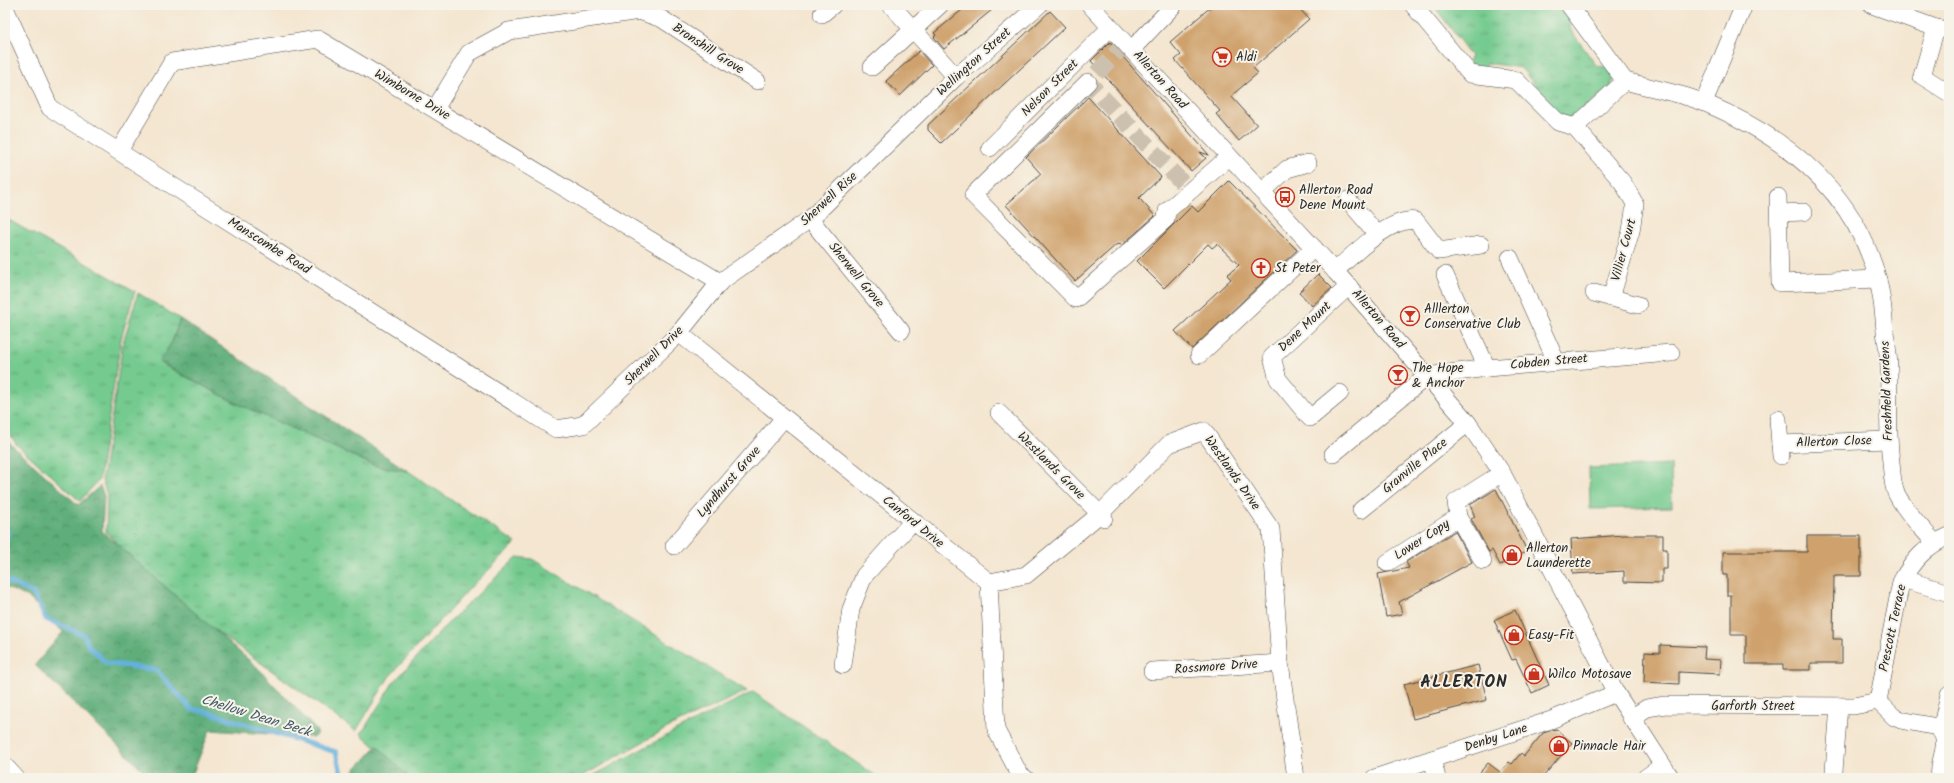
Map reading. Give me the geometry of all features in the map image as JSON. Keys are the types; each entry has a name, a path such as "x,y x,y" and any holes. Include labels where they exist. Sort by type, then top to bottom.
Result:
{"street":[{"path":"890,5 956,77"},
{"path":"872,67 940,5"},
{"name":"Wellington Street","path":"912,120 956,77 1039,5"},
{"name":"Allerton Road","path":"1090,5 1110,28 1132,49 1229,158 1349,286 1468,423 1502,473 1616,693 1666,772"},
{"path":"1132,49 1174,5"},
{"path":"1413,5 1470,74 1516,80 1558,122 1574,127 1624,81 1569,5"},
{"path":"1704,102 1744,5"},
{"path":"1872,5 1943,29 1922,76 1949,93"},
{"name":"Manscombe Road","path":"5,8 50,108 556,429 584,425"},
{"name":"Bronshill Grove","path":"435,109 469,53 509,31 639,11 662,19 757,81"},
{"name":"Nelson Street","path":"990,148 1110,28"},
{"name":"Wimborne Drive","path":"119,151 172,62 318,40 435,109 720,282"},
{"name":"Freshfield Gardens","path":"1624,81 1704,102 1753,125 1796,154 1824,180 1856,223 1871,257 1882,298 1889,368 1888,440 1892,478 1896,493 1913,518 1941,539"},
{"path":"1088,82 973,196 1076,299 1166,219 1167,211 1229,158"},
{"name":"Sherwell Rise","path":"720,282 810,219 912,120"},
{"name":"Villier Court","path":"1574,127 1622,183 1635,204 1631,231 1611,298"},
{"path":"1262,192 1287,169 1308,163"},
{"path":"1348,200 1377,234"},
{"path":"1804,212 1779,205 1780,283 1878,279"},
{"name":"Sherwell Grove","path":"810,219 901,331"},
{"path":"1335,271 1377,234 1410,220 1416,221 1439,251 1481,245"},
{"path":"1200,355 1314,248"},
{"path":"1510,258 1556,361"},
{"path":"1445,275 1487,368"},
{"name":"Sherwell Drive","path":"584,425 679,333 720,282"},
{"name":"Dene Mount","path":"1340,393 1310,418 1278,379 1272,357 1349,286"},
{"name":"Villier Court","path":"1594,293 1638,305"},
{"name":"Canford Drive","path":"679,333 912,522 989,582"},
{"name":"Cobden Street","path":"1427,376 1556,361 1671,353"},
{"path":"1333,454 1427,376"},
{"name":"Westlands Grove","path":"999,413 1102,516"},
{"name":"Lyndhurst Grove","path":"674,546 784,418"},
{"name":"Allerton Close","path":"1778,419 1781,450 1888,440"},
{"name":"Granville Place","path":"1361,510 1468,423"},
{"name":"Westlands Drive","path":"989,582 1026,575 1102,516 1169,444 1204,431 1271,529 1280,663 1296,778"},
{"name":"Lower Copy","path":"1483,561 1458,517 1456,502 1502,473"},
{"name":"Lower Copy","path":"1387,563 1458,517"},
{"path":"843,665 851,609 864,576 912,522"},
{"name":"Prescott Terrace","path":"1878,702 1896,604 1903,579 1918,558 1941,539"},
{"path":"1903,579 1949,593"},
{"path":"989,582 996,730 1020,774 1025,778"},
{"name":"Rossmore Drive","path":"1152,671 1280,663"},
{"name":"Denby Lane","path":"1374,778 1551,720 1616,693"},
{"path":"1937,728 1943,721 1949,694"},
{"path":"1878,702 1894,717 1937,728 1942,732 1945,739 1938,777"},
{"name":"Garforth Street","path":"1631,718 1647,708 1665,705 1854,706 1878,702"},
{"path":"1834,771 1839,706"},
{"path":"1432,759 1437,778"},
{"path":"5,766 16,778"},
{"path":"1645,778 1666,772"}],"green space":[{"path":"1425,5 1562,5 1572,17 1570,29 1596,65 1610,68 1613,78 1611,87 1572,117 1566,118 1560,116 1521,68 1487,63 1482,69 1476,69 1468,61 1471,56 1435,7 1429,9"},
{"path":"5,218 135,291 121,339 99,480 80,501 17,445 5,427"},
{"path":"138,293 180,319 172,342 160,363 236,403 375,466 408,471 516,543 469,589 389,677 356,731 180,605 106,532 107,495 102,480 123,343"},
{"path":"180,319 408,471 376,466 236,403 159,362 172,342"},
{"path":"5,439 78,505 100,486 104,496 102,531 258,668 317,731 315,737 210,730 191,778 151,778 35,665 63,632 28,597 5,587"},
{"path":"1671,465 1672,507 1590,509 1589,468"},
{"path":"517,557 532,559 747,691 671,726 579,778 410,778 361,734 393,683 452,619"},
{"path":"753,692 879,778 589,778 677,730"},
{"path":"377,746 410,778 347,778"}],"building":[{"path":"968,5 998,5 944,49 934,37 936,35 934,33"},
{"name":"Aldi","path":"1213,5 1296,5 1309,19 1253,68 1258,73 1231,96 1257,125 1239,141 1216,114 1220,111 1175,60 1181,55 1170,42"},
{"path":"1050,11 1065,27 941,143 928,130 928,125"},
{"path":"1110,42 1209,155 1200,152 1206,158 1191,171 1091,61"},
{"path":"919,51 932,65 900,96 886,81"},
{"path":"1088,97 1161,177 1139,198 1155,216 1122,245 1117,244 1075,281 1006,205 1041,174 1026,157"},
{"path":"1229,181 1297,250 1192,349 1175,331 1231,279 1227,275 1239,265 1217,244 1212,248 1208,244 1164,288 1137,261 1192,206 1198,212"},
{"path":"1318,274 1332,288 1312,306 1299,292"},
{"path":"1496,489 1527,551 1500,565 1492,550 1489,552 1471,519 1475,517 1470,505"},
{"path":"1455,531 1472,562 1399,602 1402,614 1386,617 1378,574 1409,568 1406,562"},
{"path":"1624,535 1663,535 1663,549 1667,549 1667,569 1662,569 1662,583 1624,582 1624,571 1573,574 1571,539"},
{"path":"1807,536 1861,536 1861,576 1834,576 1833,639 1842,639 1842,663 1811,663 1811,670 1783,670 1783,664 1746,664 1746,635 1731,635 1731,595 1727,595 1727,575 1723,575 1723,552 1807,552"},
{"path":"1515,610 1549,685 1532,693 1516,659 1512,660 1494,620"},
{"path":"1660,645 1705,647 1704,659 1721,660 1720,674 1679,672 1679,684 1644,682 1645,652 1660,653"},
{"path":"1478,665 1487,700 1413,719 1404,684"},
{"path":"1556,729 1572,743 1542,778 1475,778 1488,763 1500,772 1509,762 1512,764 1521,753 1524,756 1543,733"}],"waterway":[{"name":"Chellow Dean Beck","path":"5,530 8,532 5,543"},
{"name":"Chellow Dean Beck","path":"5,580 33,593 46,619 84,635 88,645 106,663 156,670 191,709 207,712 336,752 342,778"}],"tunnel":[{"path":"1126,43 1088,82 1190,191"}],"place":[{"name":"Aldi","path":"1222,57"},
{"name":"Allerton Road Dene Mount","path":"1285,197"},
{"name":"St Peter","path":"1261,268"},
{"name":"Alllerton Conservative Club","path":"1410,316"},
{"name":"The Hope & Anchor","path":"1398,375"},
{"name":"Allerton Launderette","path":"1512,555"},
{"name":"Easy-Fit","path":"1514,635"},
{"name":"Wilco Motosave","path":"1534,674"},
{"name":"Pinnacle Hair","path":"1559,746"}],"district":[{"name":"ALLERTON","path":"1464,682"}]}
